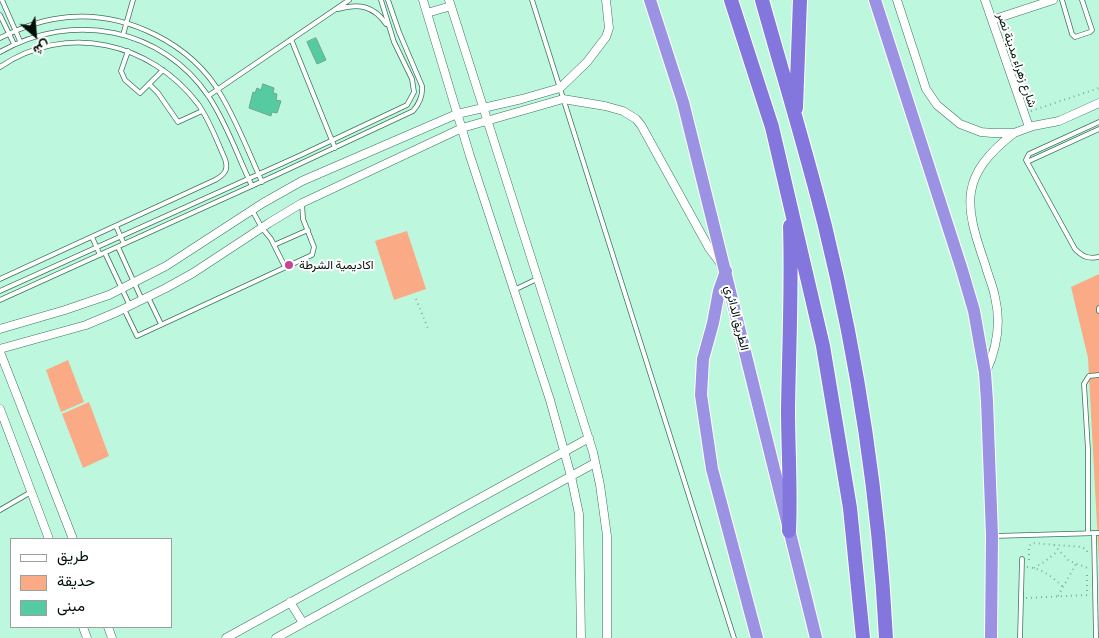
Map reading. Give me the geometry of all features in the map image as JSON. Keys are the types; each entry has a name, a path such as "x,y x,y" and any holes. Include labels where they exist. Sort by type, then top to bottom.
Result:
{"highway":[{"name":"الطريق الدائري","path":"650,0 683,102 816,638"},
{"path":"731,0 772,127 823,346 850,508 863,638"},
{"path":"762,0 825,229 856,381 875,506 886,638"},
{"path":"795,117 798,86 800,0"},
{"path":"875,0 974,311 985,373 987,401 992,536 991,638"},
{"path":"789,195 791,286 788,407 789,530"},
{"path":"726,270 718,291 713,323 704,359 701,395 712,469 757,638"}],"street":[{"path":"423,0 571,476 579,514 581,638"},
{"path":"0,329 65,310 122,289 184,254 252,210 302,181 457,114 483,109 560,88 592,56 606,37 609,28 606,0"},
{"path":"897,0 922,80 937,105 952,118 970,128 992,134 1014,133"},
{"name":"شارع زهراء مدينة نصر","path":"985,0 1029,127"},
{"path":"992,20 1053,0"},
{"path":"427,13 450,3 589,438 600,485 606,536 607,638"},
{"path":"73,538 0,351 86,325 127,307 193,273 302,203 462,128 563,99 623,111 636,119 641,125 709,248 726,270"},
{"name":"شارع زهراء مدينة نصر","path":"1014,133 1029,127 1054,123 1099,103"},
{"path":"985,373 995,346 997,309 992,285 972,224 970,196 975,178 983,162 1014,133"},
{"path":"0,409 50,538"},
{"path":"226,638 564,450 589,438"},
{"path":"276,638 595,463"},
{"path":"290,602 303,623"}],"lane":[{"path":"2,0 20,41"},
{"path":"123,35 133,0"},
{"path":"208,96 349,0"},
{"path":"0,291 401,108 410,101 414,92 412,79 394,42 381,0"},
{"path":"0,300 262,182 406,116 413,111 419,102 422,91 420,77 399,32 388,0"},
{"path":"532,0 734,638"},
{"path":"1062,0 1072,34 1075,37 1092,30 1082,0"},
{"path":"335,10 352,6 369,8 382,18 389,28"},
{"path":"0,15 14,44"},
{"path":"0,38 15,30 36,23 70,17 104,18 146,31 171,44 192,60 218,89 262,182"},
{"path":"0,52 20,41 42,34 76,29 105,30 152,46 184,68 208,96 220,117 252,186"},
{"path":"291,39 335,148"},
{"path":"0,67 30,52 65,43 93,43 128,51 163,70 189,94 202,111 227,166 225,173 215,180 0,279"},
{"path":"128,51 121,71 125,80 140,93 163,70"},
{"path":"150,84 178,122 202,111"},
{"path":"1099,122 1028,154 1026,158 1076,249 1082,256 1092,259 1099,256"},
{"path":"1027,162 1099,129"},
{"path":"92,237 122,289 137,336 312,254 314,247 303,218 302,203"},
{"path":"252,210 262,228 268,234 285,267"},
{"path":"116,226 124,244"},
{"path":"274,245 308,230"},
{"path":"118,247 134,283 162,324"},
{"path":"514,290 537,279"},
{"path":"1088,533 1088,450 1084,384 1090,376 1099,375"},
{"path":"0,510 31,492"},
{"path":"1094,533 1096,638"},
{"path":"992,536 1099,533"},
{"path":"1020,638 1022,559"}],"path":[{"path":"1024,113 1099,88"},
{"path":"416,299 429,331"},
{"path":"1021,598 1087,595 1088,568 1087,553 1084,547 1035,543 1030,545 1029,568"},
{"path":"1054,545 1058,551 1076,564 1088,568"},
{"path":"1034,568 1058,551"},
{"path":"1058,596 1076,564"},
{"path":"1022,567 1034,568 1063,586"}],"green space":[{"path":"407,231 426,289 394,300 375,241"},
{"path":"1099,274 1099,563 1088,358 1071,287"},
{"path":"68,360 84,402 61,412 46,370"},
{"path":"89,402 109,456 83,468 62,414"}],"building":[{"path":"316,38 326,60 317,64 307,42"},
{"path":"263,84 274,88 273,93 277,94 276,100 281,101 277,113 272,112 271,116 249,108 253,92 255,93 257,88 261,90"}],"place":[{"name":"اكاديمية الشرطة","path":"289,265"}]}
